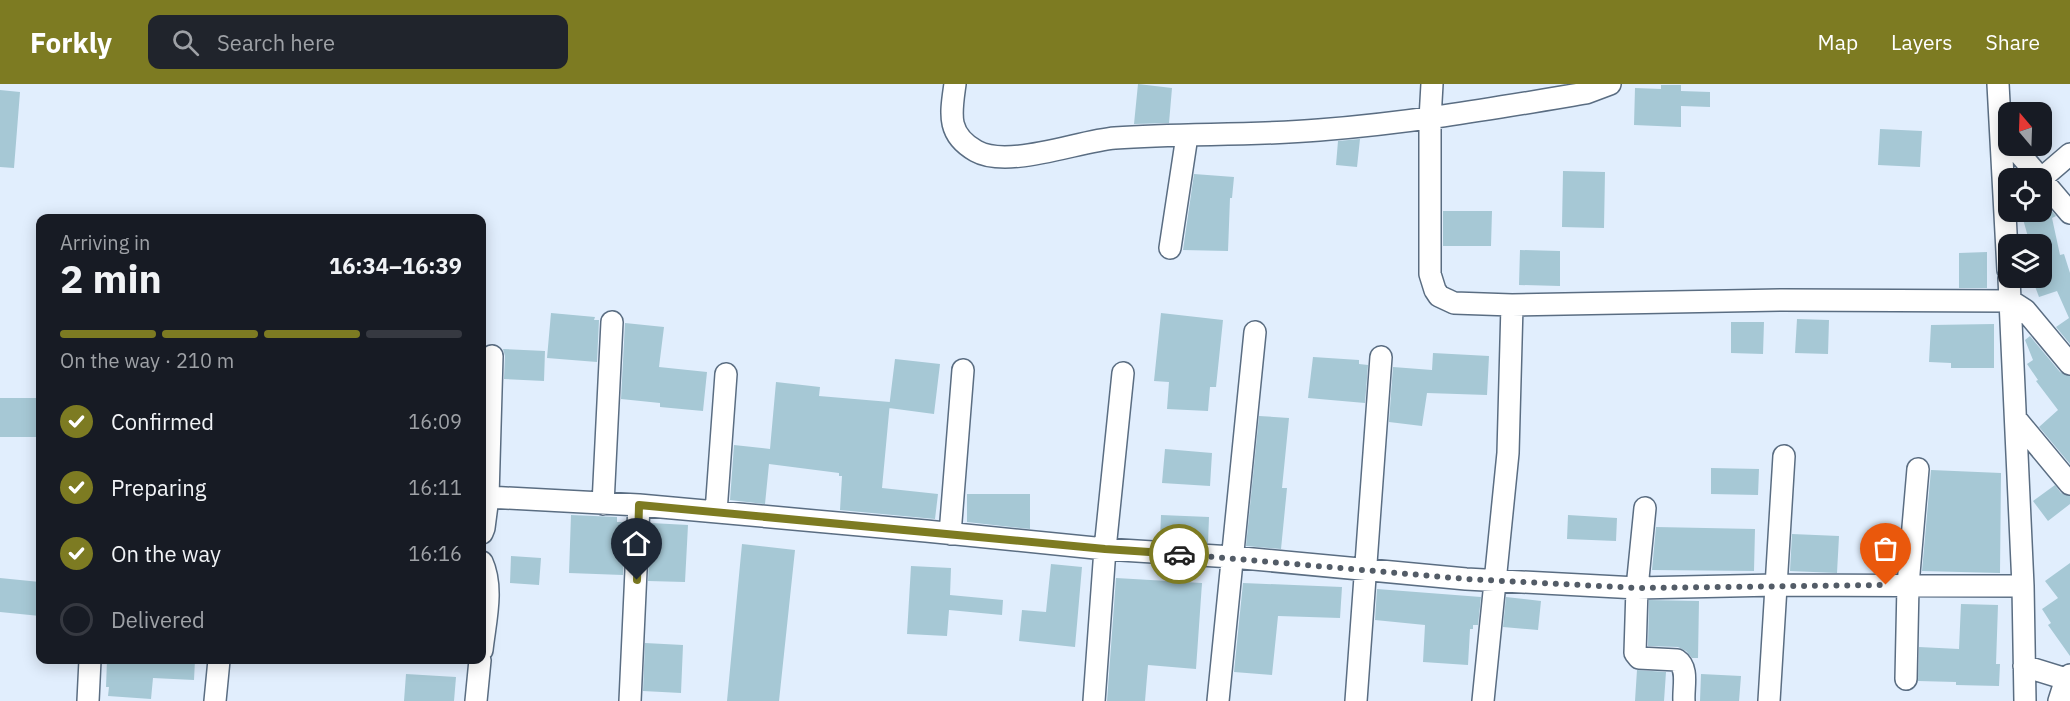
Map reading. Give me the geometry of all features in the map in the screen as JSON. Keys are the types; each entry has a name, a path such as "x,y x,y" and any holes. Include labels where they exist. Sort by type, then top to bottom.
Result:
{"street":[{"path":"955,84 950,117 953,128 961,140 977,152 994,157 1014,157 1113,138 1318,130 1430,119 1586,93 1610,84"},
{"path":"1432,84 1430,274 1434,291 1454,303 1512,305 1782,300 2011,301 2025,310 2070,364"},
{"path":"1998,84 2001,102"},
{"path":"1170,248 1187,136"},
{"path":"2052,169 2070,154"},
{"path":"2007,156 2008,234"},
{"path":"2022,156 2033,168"},
{"path":"2052,190 2070,213"},
{"path":"2010,288 2023,586 2025,701"},
{"path":"1483,701 1508,453 1512,305"},
{"path":"603,504 612,322"},
{"path":"1218,701 1255,332"},
{"path":"486,512 492,356"},
{"path":"1356,701 1381,357"},
{"path":"950,534 963,369"},
{"path":"1094,701 1105,549 1123,373"},
{"path":"716,512 726,374"},
{"path":"2016,419 2070,484"},
{"path":"1769,701 1784,456"},
{"path":"1906,679 1908,585 1918,469"},
{"path":"488,497 639,505 1105,549 1232,557 1366,571 1496,580 1638,588 1776,585 2023,586"},
{"path":"630,701 639,505"},
{"path":"1645,508 1635,653 1639,658 1677,660 1682,663 1684,701"},
{"path":"486,574 488,591 486,611"},
{"path":"88,701 90,664"},
{"path":"215,701 219,664"},
{"path":"477,701 480,664"},
{"path":"2024,666 2068,677 2059,701"}],"building":[{"path":"1138,84 1172,88 1169,123 1134,124"},
{"path":"1661,85 1681,85 1681,91 1710,92 1710,107 1681,106 1681,127 1634,125 1635,88 1661,89"},
{"path":"0,90 20,92 14,168 0,167"},
{"path":"1880,129 1922,131 1920,167 1878,165"},
{"path":"1360,139 1357,167 1336,165 1338,141"},
{"path":"1563,171 1605,172 1604,228 1562,227"},
{"path":"1194,174 1234,177 1232,198 1230,198 1228,251 1183,250"},
{"path":"1443,211 1492,211 1491,246 1443,246"},
{"path":"2052,218 2060,255 2064,254 2070,273 2070,344 2056,327 2069,318 2057,291 2039,297 2036,288 2052,288 2052,234 2027,234 2024,222 2052,222"},
{"path":"1520,250 1560,251 1560,286 1519,285"},
{"path":"1987,252 1987,288 1959,288 1959,253"},
{"path":"551,313 595,317 594,320 599,320 597,362 547,358"},
{"path":"1161,313 1223,320 1216,387 1210,387 1208,411 1167,409 1169,382 1154,381"},
{"path":"1797,319 1829,320 1828,354 1795,353"},
{"path":"1731,322 1764,322 1763,354 1731,353"},
{"path":"625,323 664,327 659,367 707,372 703,411 660,407 660,403 621,399"},
{"path":"1994,324 1994,368 1951,368 1951,363 1929,362 1931,325"},
{"path":"2030,336 2060,372 2070,376 2070,464 2039,427 2058,410 2036,381 2038,380 2027,364 2033,360 2025,340"},
{"path":"503,349 545,351 544,381 504,379"},
{"path":"1433,353 1489,356 1487,395 1427,393 1422,426 1389,422 1393,367 1432,370"},
{"path":"1313,357 1359,360 1359,364 1368,365 1365,403 1308,398"},
{"path":"895,359 940,364 934,414 889,408"},
{"path":"776,382 820,387 819,396 890,402 882,488 938,494 935,519 840,510 842,476 839,476 839,473 769,464 765,504 730,500 734,445 770,449"},
{"path":"0,398 36,398 36,437 0,437"},
{"path":"1259,416 1289,418 1282,488 1287,488 1281,549 1246,546"},
{"path":"1165,449 1212,453 1210,486 1162,483"},
{"path":"1711,468 1759,469 1758,495 1711,494"},
{"path":"1931,470 2001,473 2000,573 1922,571"},
{"path":"2055,485 2061,493 2070,496 2070,504 2048,521 2033,501"},
{"path":"967,494 1030,494 1030,529 967,522"},
{"path":"571,515 617,517 617,522 625,522 623,575 569,573"},
{"path":"1161,515 1209,517 1208,543 1160,540"},
{"path":"1568,515 1617,518 1616,541 1567,539"},
{"path":"651,523 688,525 685,582 648,581"},
{"path":"1656,527 1755,529 1754,571 1652,570"},
{"path":"1792,534 1839,536 1837,573 1790,571"},
{"path":"742,544 795,550 779,701 727,701"},
{"path":"511,556 541,558 539,585 510,583"},
{"path":"2070,563 2070,656 2048,625 2051,623 2042,609 2058,598 2045,581"},
{"path":"1051,564 1082,567 1075,647 1019,641 1022,610 1046,612"},
{"path":"911,566 951,568 950,595 1003,600 1002,615 949,610 947,636 907,634"},
{"path":"0,578 36,582 36,616 0,612"},
{"path":"1116,578 1202,583 1196,669 1148,665 1145,701 1107,701"},
{"path":"1243,583 1342,587 1340,618 1278,616 1272,675 1234,672"},
{"path":"1377,589 1481,597 1478,625 1473,625 1473,629 1470,629 1468,665 1423,662 1425,625 1375,620"},
{"path":"1506,597 1541,601 1538,630 1503,627"},
{"path":"1649,600 1699,601 1698,658 1692,658 1678,647 1648,646"},
{"path":"1961,604 1998,605 1996,664 2000,664 1999,686 1918,681 1919,647 1959,649"},
{"path":"645,643 683,645 681,693 643,691"},
{"path":"107,664 195,664 194,680 153,678 151,699 108,696 109,687 106,687"},
{"path":"1637,670 1666,672 1664,701 1635,701"},
{"path":"406,674 456,677 454,701 404,701"},
{"path":"1701,674 1741,676 1739,701 1700,701"}],"way so far":[{"path":"1179,554 1466,579 1638,588 1886,585"}],"route":[{"path":"637,580 639,505 1179,554"}]}
